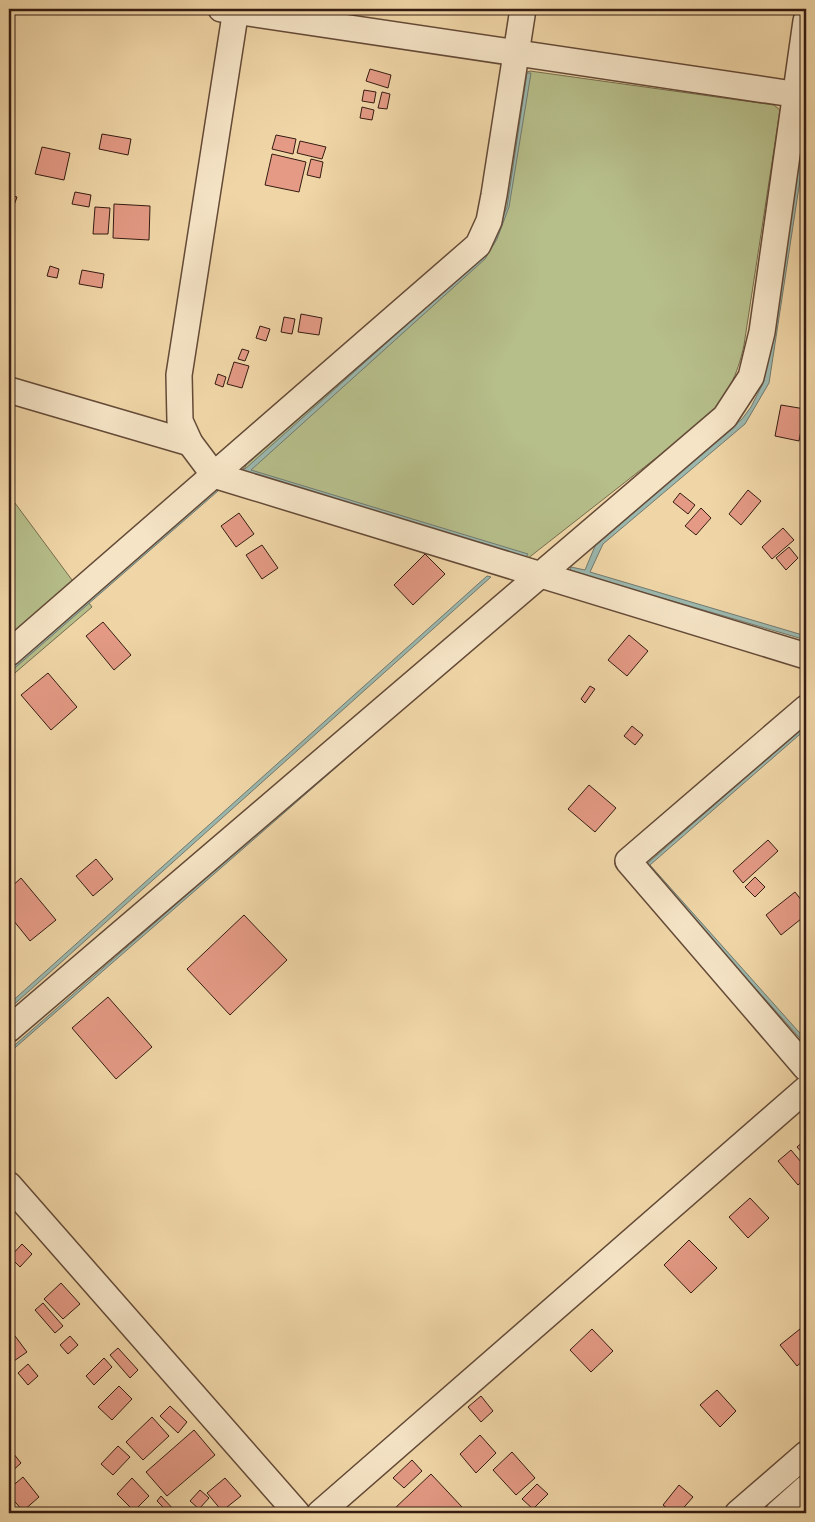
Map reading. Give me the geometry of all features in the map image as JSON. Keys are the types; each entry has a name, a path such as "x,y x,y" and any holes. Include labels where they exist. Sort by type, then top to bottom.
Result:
{"street":[{"path":"801,95 231,9 179,375 180,422 190,443 214,475 806,656"},
{"path":"9,653 478,245 489,221 494,195 523,9"},
{"path":"9,1029 726,417 751,377 762,332 801,95 806,21"},
{"path":"9,390 190,443"},
{"path":"806,708 628,861 806,1068"},
{"path":"320,1513 806,1089"},
{"path":"9,1185 297,1513"},
{"path":"738,1513 806,1454"},
{"path":"778,1513 806,1488"}],"green space":[{"path":"530,71 774,105 780,110 744,345 735,376 721,401 707,418 527,559 244,470 246,465 482,256 503,213 526,75"},
{"path":"9,495 92,607 9,678"}],"water":[{"path":"527,73 531,73 509,207 497,239 485,259 251,470 528,554 525,559 245,473 243,468 245,469 483,257 494,239 507,207"},
{"path":"806,115 806,141 769,383 745,424 603,544 590,572 806,636 806,640 570,571 571,567 585,570 595,546 742,419 751,407 764,381"},
{"path":"214,488 218,491 9,673 9,667"},
{"path":"487,576 491,577 9,1009 9,1004"},
{"path":"534,592 536,593 9,1053 9,1050"},
{"path":"806,725 806,729 650,865 806,1040 806,1045 647,867 649,862"}],"building":[{"path":"370,69 391,75 388,88 366,81"},
{"path":"364,90 376,92 374,103 362,101"},
{"path":"382,92 390,94 387,109 378,108"},
{"path":"362,107 374,110 372,120 360,118"},
{"path":"102,134 131,139 128,155 99,149"},
{"path":"276,135 296,139 293,154 272,149"},
{"path":"300,141 326,147 322,159 297,153"},
{"path":"42,147 70,153 64,180 35,174"},
{"path":"272,154 306,162 299,192 265,185"},
{"path":"311,159 323,162 320,178 307,175"},
{"path":"75,192 91,195 89,207 72,204"},
{"path":"9,194 17,197 9,219"},
{"path":"114,204 150,206 149,240 113,238"},
{"path":"95,207 110,208 108,234 93,234"},
{"path":"50,266 59,269 57,278 47,276"},
{"path":"82,270 104,274 102,288 79,284"},
{"path":"301,314 322,318 319,335 298,332"},
{"path":"284,317 295,319 292,334 281,332"},
{"path":"260,326 270,329 266,341 256,338"},
{"path":"242,349 249,351 245,361 238,359"},
{"path":"234,362 249,366 242,388 227,384"},
{"path":"218,374 226,377 223,387 215,384"},
{"path":"781,405 805,409 799,441 775,436"},
{"path":"748,490 761,501 741,525 729,514"},
{"path":"680,493 695,505 688,514 673,502"},
{"path":"701,508 711,518 696,535 685,526"},
{"path":"239,513 254,534 236,547 221,526"},
{"path":"783,528 794,540 772,559 762,547"},
{"path":"262,545 278,568 262,579 246,555"},
{"path":"789,547 798,558 786,570 776,558"},
{"path":"425,554 445,574 413,605 394,585"},
{"path":"103,622 131,655 114,670 86,636"},
{"path":"629,635 648,651 627,676 608,660"},
{"path":"48,673 77,707 51,730 21,695"},
{"path":"590,686 595,689 585,703 581,699"},
{"path":"632,726 643,735 635,745 624,736"},
{"path":"589,785 616,808 595,832 568,809"},
{"path":"768,840 778,851 743,883 733,871"},
{"path":"96,859 113,879 93,896 76,876"},
{"path":"755,877 765,887 755,897 745,887"},
{"path":"21,878 56,920 30,941 9,915 9,889"},
{"path":"795,892 806,906 806,915 781,935 766,915"},
{"path":"244,915 287,960 230,1015 187,969"},
{"path":"108,997 152,1047 116,1079 72,1028"},
{"path":"806,1139 806,1157 797,1147"},
{"path":"791,1150 806,1168 806,1178 798,1185 778,1161"},
{"path":"750,1198 769,1218 748,1238 729,1217"},
{"path":"689,1240 717,1268 691,1293 664,1265"},
{"path":"22,1244 32,1254 20,1267 10,1257"},
{"path":"61,1283 80,1304 63,1319 44,1299"},
{"path":"43,1303 63,1326 55,1333 35,1310"},
{"path":"592,1329 613,1351 591,1372 570,1350"},
{"path":"800,1329 806,1336 806,1358 797,1366 780,1345"},
{"path":"12,1332 27,1352 11,1363 9,1360 9,1334"},
{"path":"70,1336 78,1345 68,1354 60,1345"},
{"path":"118,1348 138,1370 130,1378 110,1355"},
{"path":"104,1358 112,1367 94,1385 86,1376"},
{"path":"28,1364 38,1376 28,1385 18,1373"},
{"path":"119,1386 132,1399 112,1420 98,1407"},
{"path":"717,1390 736,1411 720,1427 700,1405"},
{"path":"481,1396 493,1411 481,1422 468,1407"},
{"path":"170,1406 187,1422 178,1433 160,1416"},
{"path":"152,1417 169,1436 143,1460 126,1442"},
{"path":"194,1430 215,1455 167,1496 146,1472"},
{"path":"480,1435 496,1453 476,1473 460,1454"},
{"path":"118,1446 130,1457 113,1475 101,1464"},
{"path":"9,1448 21,1463 9,1474"},
{"path":"512,1452 535,1478 516,1495 493,1470"},
{"path":"412,1460 422,1471 404,1488 393,1478"},
{"path":"431,1474 462,1507 456,1513 397,1513 393,1510"},
{"path":"23,1477 39,1497 23,1511 9,1495 9,1489"},
{"path":"132,1478 149,1496 134,1511 117,1494"},
{"path":"225,1478 241,1496 222,1511 207,1493"},
{"path":"537,1484 548,1494 533,1509 522,1499"},
{"path":"679,1485 693,1497 679,1513 673,1513 663,1505"},
{"path":"200,1490 209,1498 199,1509 190,1501"},
{"path":"161,1496 177,1513 169,1513 157,1501"}]}
